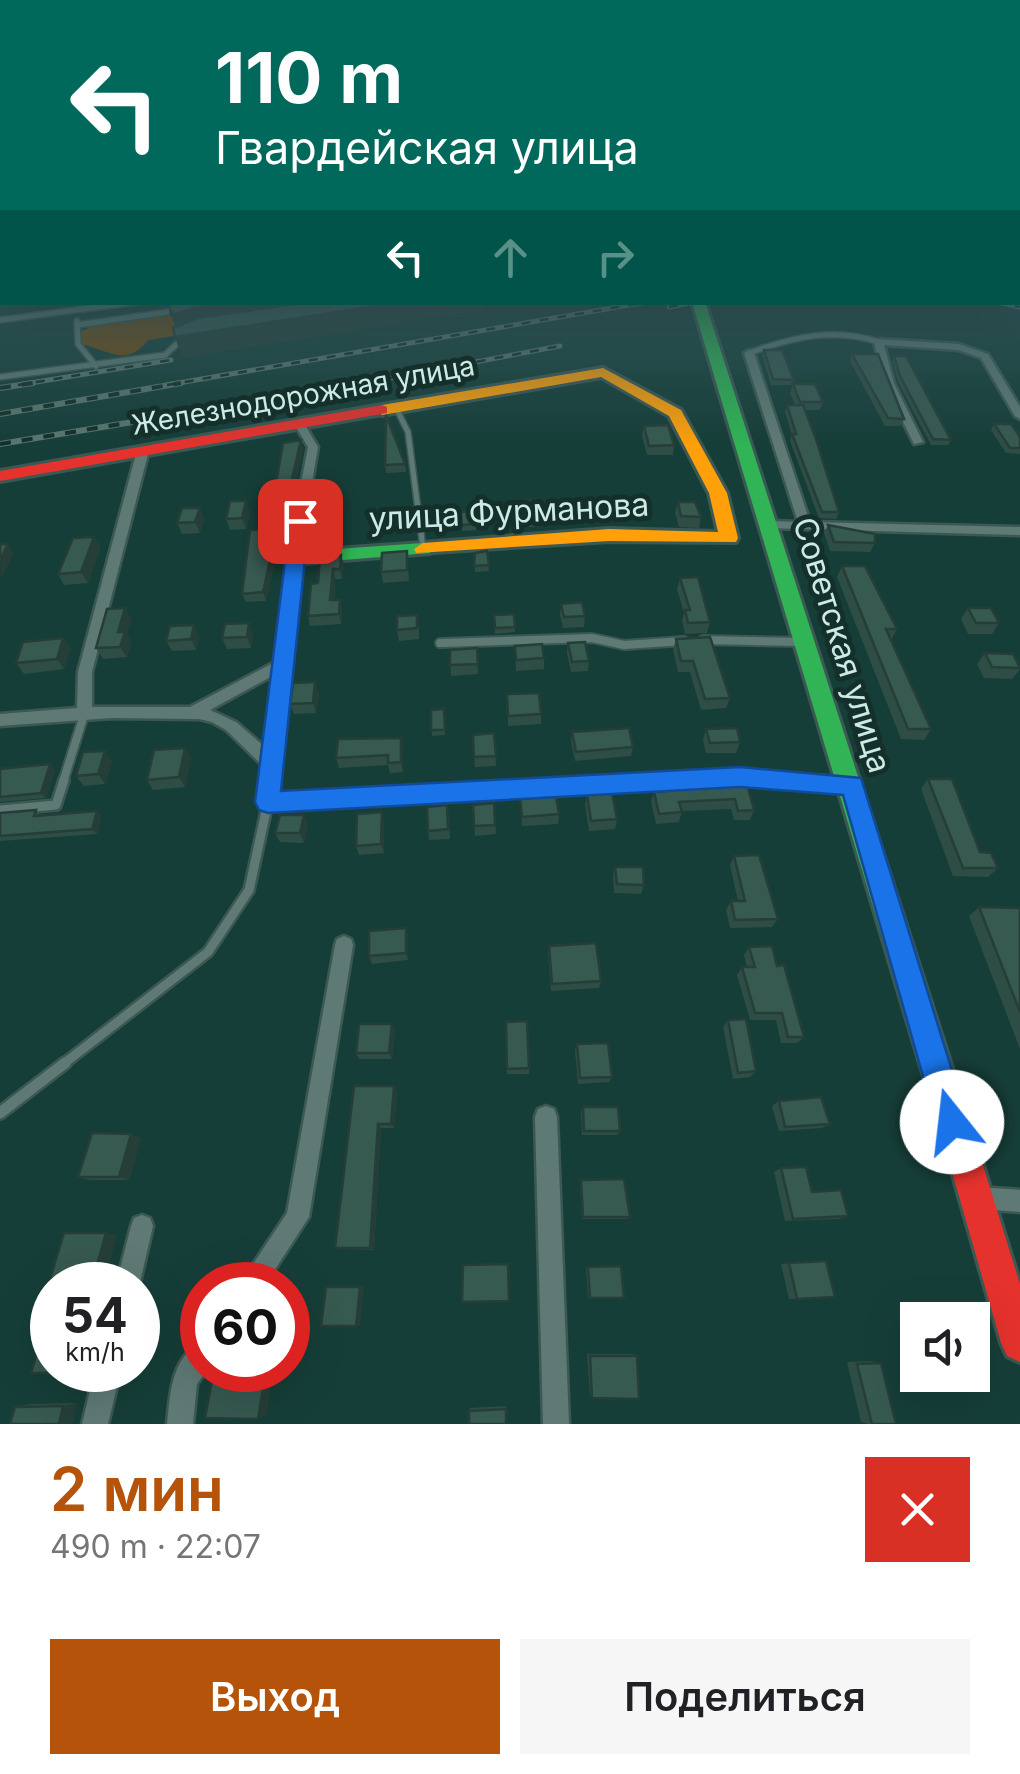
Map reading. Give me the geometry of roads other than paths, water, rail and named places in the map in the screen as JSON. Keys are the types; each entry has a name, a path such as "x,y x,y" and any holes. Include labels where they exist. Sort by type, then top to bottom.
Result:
{"street":[{"name":"Советская улица","path":"702,312 808,642 1020,1343"},
{"path":"918,442 890,382 879,342 959,347 985,356 1020,416"},
{"path":"749,353 805,526"},
{"name":"Железнодорожная улица","path":"0,476 603,372 667,406 718,493 728,538"},
{"path":"301,427 313,447 293,558 269,762 268,802 740,777 852,786"},
{"path":"84,715 85,672 142,454"},
{"path":"771,525 1020,531"},
{"name":"улица Фурманова","path":"293,558 609,534 728,538"},
{"path":"190,713 282,664"},
{"path":"0,720 190,713 213,716 232,726 269,762"},
{"path":"267,1262 298,1218 344,945"},
{"path":"546,1117 556,1424"},
{"path":"974,1197 1020,1201"},
{"path":"133,1262 142,1226"},
{"path":"95,1424 103,1392"},
{"path":"180,1424 184,1392"}],"lane":[{"path":"0,320 72,312"},
{"path":"76,312 78,344 96,366"},
{"path":"77,325 160,312"},
{"path":"749,353 818,332 856,332 879,342"},
{"path":"0,376 165,355 180,340 191,336"},
{"path":"396,410 408,432 423,548"},
{"path":"440,643 592,638 624,644 724,639 808,642"},
{"path":"0,810 56,805 84,715"},
{"path":"0,1113 208,952 248,890 268,802"}],"railway":[{"path":"167,385 587,312"},
{"path":"353,385 560,346"},
{"path":"18,385 171,360"},
{"path":"0,388 33,383"},
{"path":"0,414 181,383"},
{"path":"0,444 368,383"}]}
